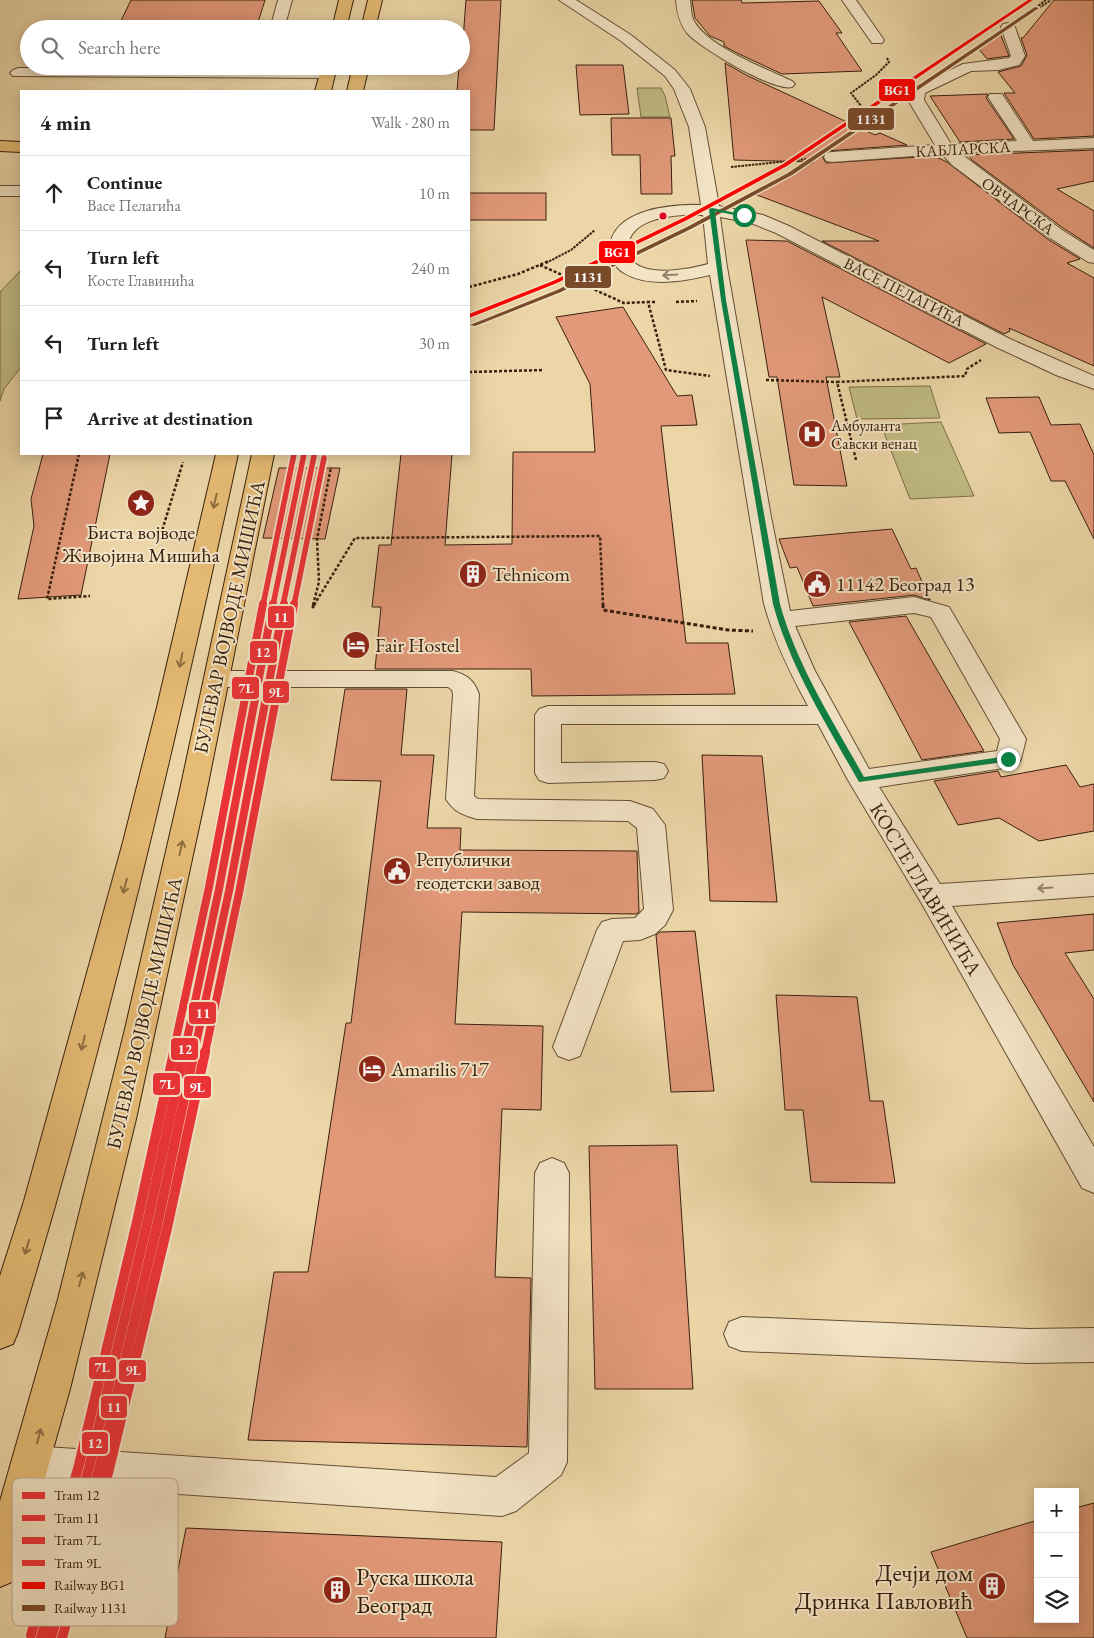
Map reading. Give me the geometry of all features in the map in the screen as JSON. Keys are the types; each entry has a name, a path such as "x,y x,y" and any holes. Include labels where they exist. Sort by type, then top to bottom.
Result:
{"main road":[{"path":"341,20 346,0"},
{"path":"370,20 375,0"},
{"path":"323,90 328,75"},
{"path":"356,90 359,75"},
{"path":"0,146 20,147"},
{"path":"0,161 20,162"},
{"name":"БУЛЕВАР ВОЈВОДЕ МИШИЋА","path":"0,1332 41,1201 139,833 176,681 227,455"},
{"name":"БУЛЕВАР ВОЈВОДЕ МИШИЋА","path":"27,1478 94,1230 182,848 263,455"},
{"name":"БУЛЕВАР ВОЈВОДЕ МИШИЋА","path":"0,1566 12,1527"}],"street":[{"path":"279,20 285,0"},
{"name":"КОСТЕ ГЛАВИНИЋА","path":"566,0 626,38 677,80 697,127 712,209 718,267 760,517 780,620 802,671 862,780 932,896 1094,1178"},
{"path":"683,0 686,20 704,40 741,62 788,84"},
{"path":"849,0 877,40"},
{"name":"ОВЧАРСКА","path":"1008,27 1018,56 1014,62 968,67 920,90 916,100 946,149 976,175 1056,234 1094,258"},
{"path":"996,97 1028,145"},
{"name":"КАБЛАРСКА","path":"832,157 922,150 1094,143"},
{"path":"0,191 20,191"},
{"name":"ВАСЕ ПЕЛАГИЋА","path":"718,267 698,273 652,276 640,274 625,265 618,253 618,245 623,234 638,220 662,213 712,209 744,215 776,227 1006,344 1090,377"},
{"path":"780,620 914,605 940,612 1013,739 1008,759 862,780"},
{"path":"217,678 453,679 464,685 466,694 460,799 468,807 477,809 630,811 644,816 652,825 659,910 653,922 641,928 612,930 569,1047"},
{"path":"656,771 548,773 548,715 826,715"},
{"path":"932,896 1094,884"},
{"path":"31,1465 502,1497 548,1462 552,1173"},
{"path":"742,1334 1029,1346 1094,1345"}],"path":[{"path":"1025,16 1051,0"},
{"path":"877,40 889,62 876,75 851,93 872,120 922,150"},
{"path":"733,166 786,161"},
{"path":"470,287 491,282 540,265 573,249"},
{"path":"540,265 624,303 657,302"},
{"path":"676,302 724,300"},
{"path":"648,302 666,370 738,380 821,380 837,382 965,376 967,368"},
{"path":"470,372 544,370"},
{"path":"837,382 856,460"},
{"path":"79,455 47,599 90,596"},
{"path":"158,544 183,462"},
{"path":"331,467 318,539 319,582 313,606 355,538 600,536 603,610 728,630"}],"shaded area":[{"path":"637,88 661,88 670,117 641,117"},
{"path":"20,271 20,368 4,389 0,401 0,292"},
{"path":"930,386 940,418 857,419 849,387"},
{"path":"941,422 974,496 910,499 881,425"}],"building":[{"path":"131,0 265,0 259,20 121,20"},
{"path":"466,0 501,0 494,130 470,130 470,90 457,90 458,75 470,75 470,20 464,20"},
{"path":"692,0 741,0 742,3 819,1 842,33 836,33 862,71 782,74 739,54 724,46 724,42 710,36 695,18"},
{"path":"1054,0 1094,0 1094,136 1034,139 1004,93 1015,93 998,72 1021,66 1027,55 1021,38 1023,38"},
{"path":"1000,33 1009,56 987,59 979,49"},
{"path":"725,63 748,76 875,135 880,133 907,145 826,151 822,156 826,163 934,156 947,162 1049,240 1080,259 1067,263 1094,278 1094,366 1009,328 1010,331 1004,334 822,241 879,241 757,195 814,162 734,160"},
{"path":"576,65 623,65 629,114 580,115"},
{"path":"988,94 986,98 1014,139 960,142 930,96"},
{"path":"611,118 671,118 675,156 671,156 672,194 641,194 640,155 612,155"},
{"path":"1094,150 1094,181 1057,189 1094,211 1094,248 1063,228 972,160 968,155"},
{"path":"470,193 546,193 546,220 470,220"},
{"path":"746,240 787,241 986,344 949,363 822,297 840,377 826,377 847,486 794,485 777,377 769,377"},
{"path":"623,307 677,396 692,395 697,425 661,426 686,643 728,643 735,694 532,696 531,669 375,669 381,607 372,607 379,545 391,545 401,455 452,455 445,545 512,544 513,452 595,452 590,384 556,317"},
{"path":"1039,397 1051,425 1080,424 1094,455 1094,539 1065,481 1051,481 1030,432 999,433 986,398"},
{"path":"43,455 110,455 81,595 18,599 34,526 31,499"},
{"path":"279,468 340,468 325,539 263,538"},
{"path":"892,529 911,569 916,568 930,600 914,595 813,606 797,567 790,568 779,539"},
{"path":"906,616 984,751 922,760 849,622"},
{"path":"345,689 407,689 401,755 434,755 427,828 461,828 460,850 637,851 639,912 636,914 462,912 455,1024 543,1026 541,1110 502,1109 495,1277 531,1278 527,1447 248,1440 274,1272 308,1272 346,1023 351,1023 381,781 331,780"},
{"path":"702,755 762,756 777,902 710,901"},
{"path":"1066,765 1080,787 1094,784 1094,831 1039,841 999,818 958,825 934,781 998,771 1001,777"},
{"path":"1094,914 1094,950 1065,953 1094,999 1094,1102 1013,965 997,923"},
{"path":"695,931 714,1091 671,1092 656,935 660,932"},
{"path":"776,995 857,997 870,1101 883,1101 895,1183 811,1182 803,1110 785,1110"},
{"path":"677,1145 693,1389 595,1389 589,1146"},
{"name":"Дечји дом Дринка Павловић","path":"1094,1503 1094,1638 967,1638 931,1552 1034,1521 1034,1623 1079,1623 1079,1507"},
{"name":"Руска школа Београд","path":"186,1528 502,1542 496,1638 165,1638 167,1626 178,1626 178,1570"}],"tram line":[{"name":"7L","path":"75,1478 137,1222 209,887 248,676 294,455"},
{"name":"12","path":"86,1478 147,1224 219,889 258,678 304,455"},
{"name":"11","path":"97,1478 157,1226 229,891 268,680 314,456"},
{"name":"9L","path":"107,1478 167,1228 239,893 278,682 324,458"},
{"name":"7L","path":"31,1635 34,1626"},
{"name":"12","path":"41,1638 44,1626"},
{"name":"11","path":"51,1638 54,1626"},
{"name":"9L","path":"62,1638 65,1626"}],"rail line":[{"name":"BG1","path":"470,316 555,282 685,219 785,165 1031,0"},
{"name":"1131","path":"473,325 559,291 689,228 790,174 1037,8"}],"place":[{"name":"Амбуланта Савски венац","path":"812,434"},
{"name":"Биста војводе Живојина Мишића","path":"141,503"},
{"name":"Tehnicom","path":"473,574"},
{"name":"11142 Београд 13","path":"817,584"},
{"name":"Fair Hostel","path":"356,645"},
{"name":"Републички геодетски завод","path":"397,871"},
{"name":"Amarilis 717","path":"372,1069"},
{"name":"Дечји дом Дринка Павловић","path":"992,1586"},
{"name":"Руска школа Београд","path":"337,1590"}],"route":[{"path":"744,215 712,209 724,300 776,604 784,631 802,671 862,780 1008,759"}]}
